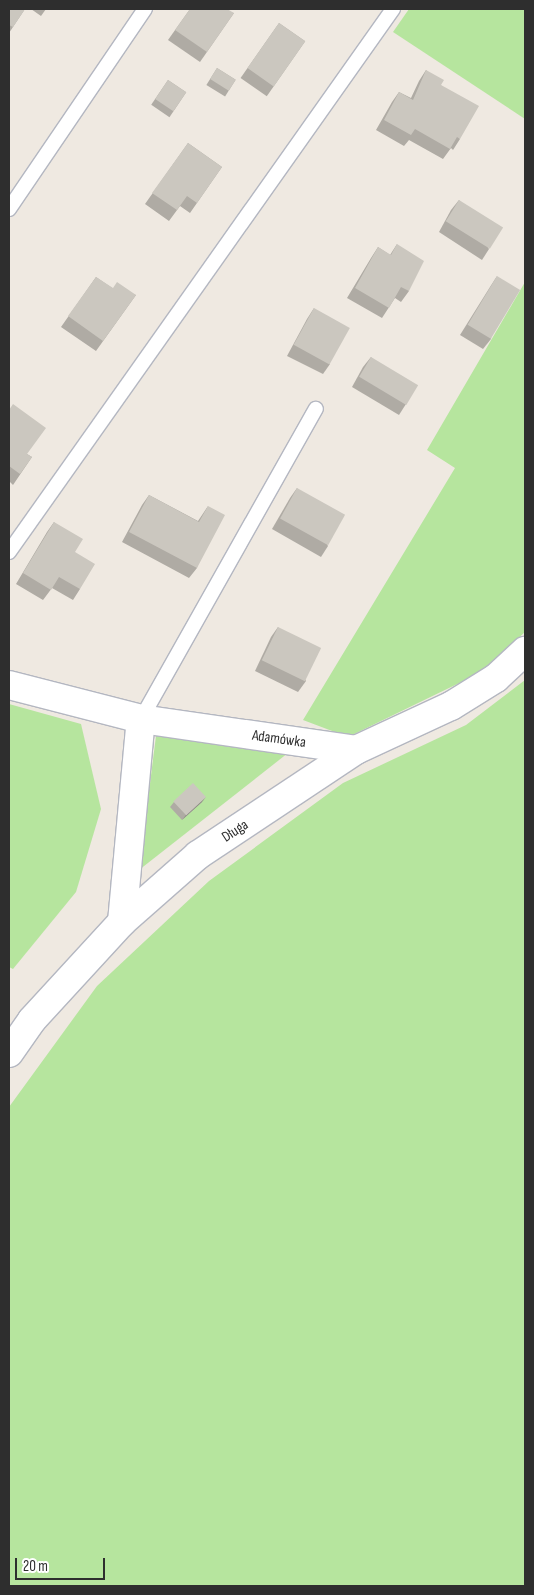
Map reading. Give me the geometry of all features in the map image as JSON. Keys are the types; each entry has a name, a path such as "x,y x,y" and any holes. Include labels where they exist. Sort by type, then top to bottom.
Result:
{"street":[{"path":"356,750 451,706 496,678 525,651"},
{"name":"Adamówka","path":"9,685 141,719 356,750"},
{"path":"122,922 141,719"},
{"name":"Długa","path":"9,1054 32,1020 122,922 198,855 356,750"}],"lane":[{"path":"9,208 145,9"},
{"path":"9,552 393,9"},
{"path":"141,719 316,409"}],"green space":[{"path":"409,9 525,9 525,119 393,32"},
{"path":"525,282 525,632 482,672 348,737 303,720 455,468 427,450"},
{"path":"525,680 525,1586 9,1586 9,1107 97,986 209,881 343,783 466,725"},
{"path":"9,704 81,724 101,809 76,892 13,969 9,967"},
{"path":"156,736 288,753 139,870"}],"building":[{"path":"9,9 25,9 13,27 9,25"},
{"path":"190,9 227,9 234,13 207,52 175,30"},
{"path":"279,23 305,41 274,86 247,68"},
{"path":"217,68 236,80 229,91 210,79"},
{"path":"426,70 444,80 441,85 479,106 460,139 457,137 450,149 415,129 411,135 384,120 399,92 413,100"},
{"path":"168,80 186,92 173,111 155,99"},
{"path":"188,143 222,167 197,203 187,196 177,210 152,193"},
{"path":"459,200 503,228 490,249 446,221"},
{"path":"397,244 424,261 409,291 401,287 389,308 355,288 378,247 391,255"},
{"path":"497,276 520,290 491,339 468,325"},
{"path":"96,277 113,288 117,282 136,295 103,341 68,316"},
{"path":"314,308 350,328 329,365 294,345"},
{"path":"371,357 418,385 406,405 359,377"},
{"path":"13,404 46,428 27,454 32,457 20,474 9,466 9,410"},
{"path":"297,488 345,515 328,545 280,519"},
{"path":"149,495 199,522 208,506 225,515 197,568 129,532"},
{"path":"54,522 83,539 75,552 95,564 80,589 59,577 51,590 23,573"},
{"path":"278,627 321,648 305,681 262,660"},
{"path":"193,783 206,797 186,815 173,801"}]}
